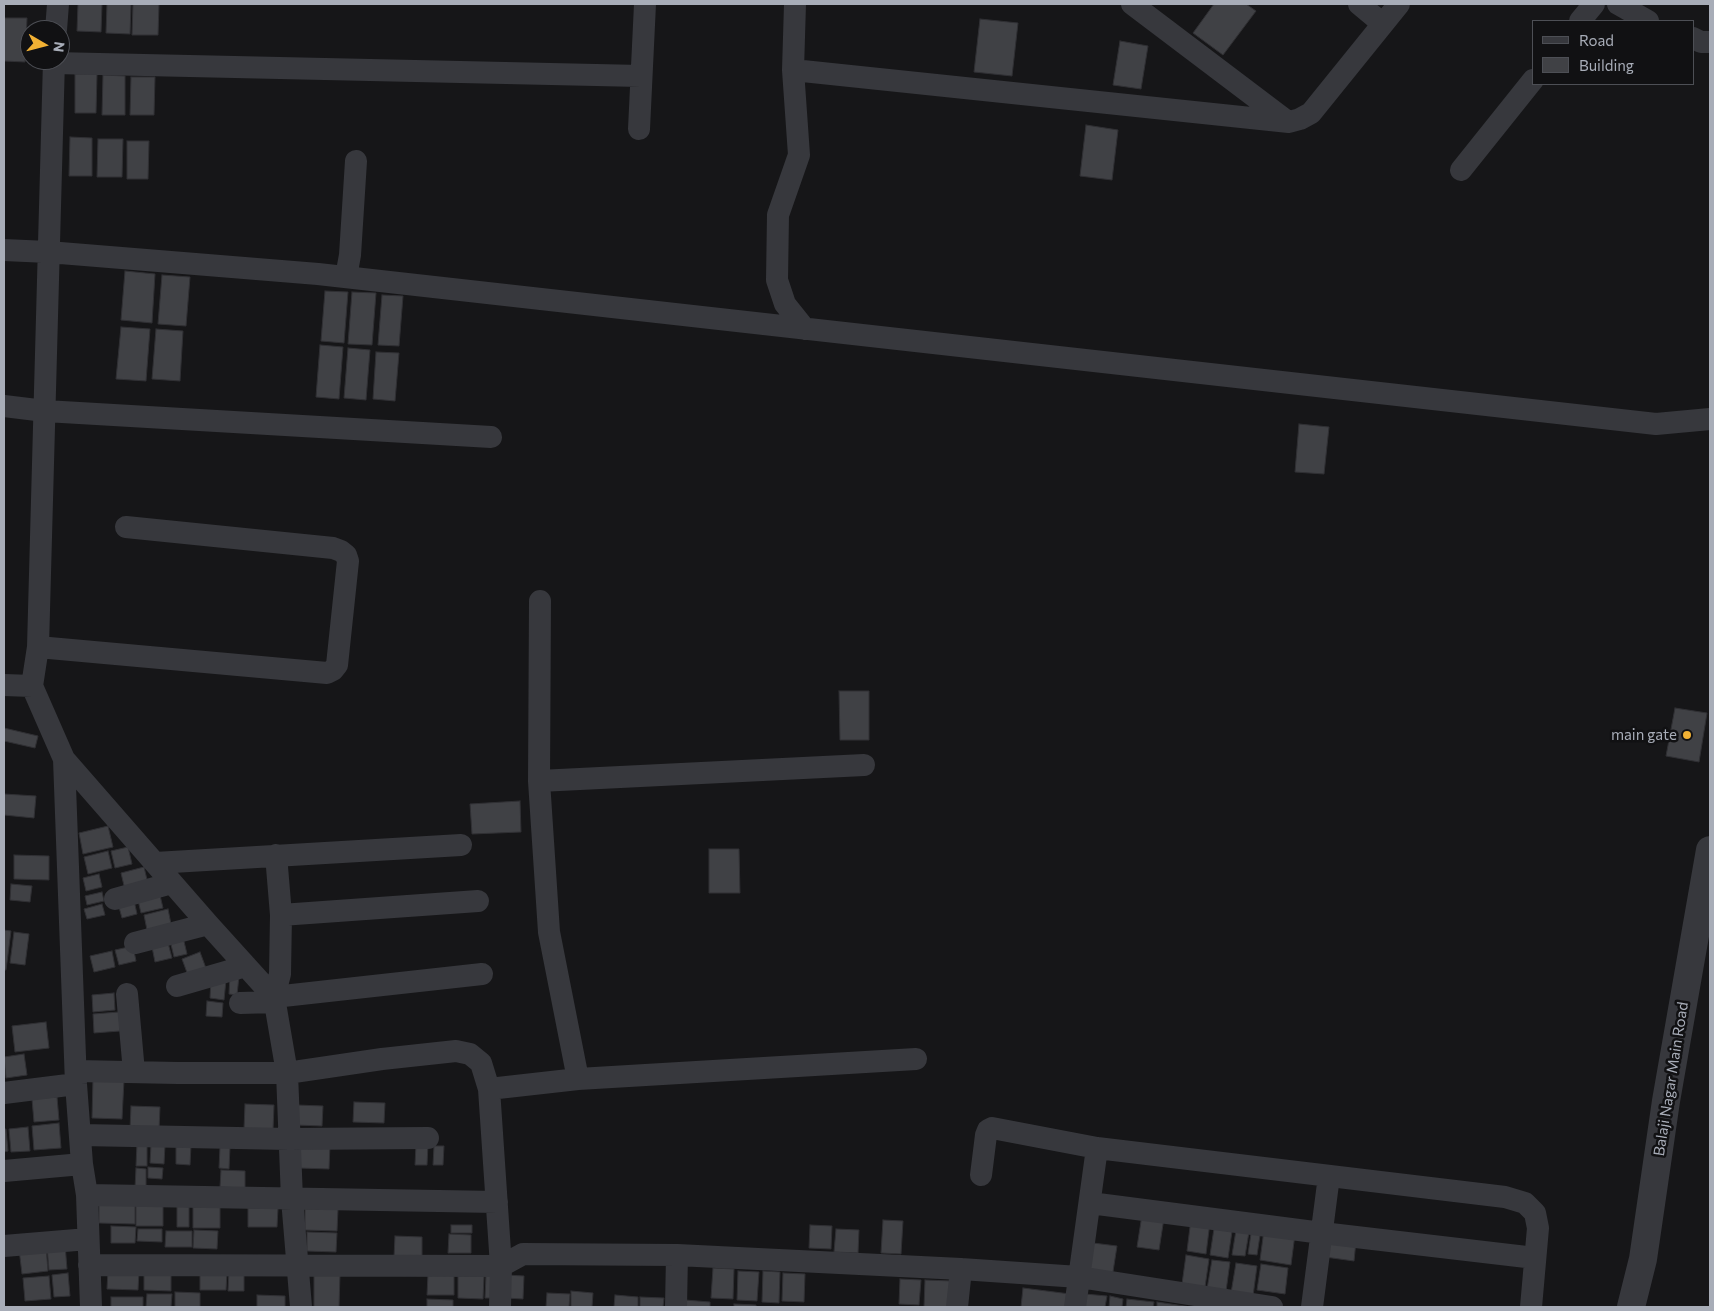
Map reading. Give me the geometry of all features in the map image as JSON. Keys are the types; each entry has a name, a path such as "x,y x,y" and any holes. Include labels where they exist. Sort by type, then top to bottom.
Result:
{"street":[{"path":"57,20 58,4"},
{"path":"639,129 645,4"},
{"path":"795,4 793,70 799,155 778,215 777,280 785,304 805,329"},
{"path":"1132,4 1288,122"},
{"path":"1359,4 1383,24"},
{"path":"793,70 1288,122 1300,119 1311,113 1399,4"},
{"path":"1581,20 1594,4"},
{"path":"1618,4 1646,20"},
{"path":"1694,38 1701,42 1710,42"},
{"path":"70,61 641,76"},
{"path":"54,70 38,647 32,686 64,759 274,1000"},
{"path":"1461,170 1532,81"},
{"path":"346,277 350,255 356,161"},
{"path":"4,250 346,277 1656,424 1710,419"},
{"path":"4,406 491,437"},
{"path":"38,647 327,673 337,665 348,561 346,555 341,550 126,527"},
{"path":"540,601 539,781 549,932 578,1079"},
{"path":"4,685 32,686"},
{"path":"64,759 76,1078 82,1164 87,1195 91,1307"},
{"path":"539,781 864,765"},
{"path":"155,863 461,844"},
{"name":"Balaji Nagar Main Road","path":"1631,1307 1642,1259 1666,1101 1710,850"},
{"path":"276,856 281,915 280,974 274,1000 287,1073 292,1199 301,1307"},
{"path":"115,899 172,883"},
{"path":"281,915 478,901"},
{"path":"135,943 208,924"},
{"path":"177,986 246,966"},
{"path":"240,1003 482,974"},
{"path":"127,994 134,1072"},
{"path":"4,1093 76,1078 134,1072 287,1073 382,1059 456,1051 470,1054 481,1063 488,1088 498,1202 501,1266 500,1307"},
{"path":"488,1088 578,1079 916,1060"},
{"path":"982,1175 986,1135 988,1130 992,1128 1096,1148 1505,1198 1525,1203 1535,1213 1538,1228 1531,1307"},
{"path":"81,1135 289,1139 428,1138"},
{"path":"1075,1307 1096,1148"},
{"path":"4,1171 82,1164"},
{"path":"1312,1307 1329,1176"},
{"path":"87,1195 498,1202"},
{"path":"1090,1203 1535,1258"},
{"path":"4,1246 88,1240"},
{"path":"89,1265 501,1266 522,1254 677,1256 961,1269 1079,1277 1272,1307"},
{"path":"676,1307 677,1256"},
{"path":"957,1307 961,1269"}],"building":[{"path":"78,4 102,4 101,32 77,31"},
{"path":"107,4 131,4 130,34 106,33"},
{"path":"133,4 159,4 158,35 132,35"},
{"path":"1214,4 1246,4 1256,11 1223,55 1193,33"},
{"path":"4,18 27,18 27,20 20,20 20,62 4,61"},
{"path":"980,19 1018,23 1012,76 974,72"},
{"path":"1120,41 1148,46 1141,89 1113,85"},
{"path":"75,74 97,74 96,113 75,113"},
{"path":"103,75 125,76 125,115 102,115"},
{"path":"131,77 155,77 154,115 130,115"},
{"path":"1086,125 1118,130 1112,180 1080,176"},
{"path":"70,137 92,138 92,176 69,176"},
{"path":"98,139 123,139 122,177 97,177"},
{"path":"127,141 149,141 148,179 127,179"},
{"path":"125,271 155,274 152,323 121,320"},
{"path":"162,275 190,277 186,326 158,324"},
{"path":"325,291 348,292 344,343 321,341"},
{"path":"352,292 376,293 372,345 348,344"},
{"path":"382,295 403,296 399,346 378,345"},
{"path":"121,327 150,329 146,381 116,379"},
{"path":"156,329 183,331 180,381 152,379"},
{"path":"320,345 343,347 339,399 316,397"},
{"path":"348,348 370,350 366,400 344,398"},
{"path":"376,352 399,353 395,401 373,399"},
{"path":"1299,424 1329,427 1324,474 1295,472"},
{"path":"839,691 869,691 869,740 840,740"},
{"name":"main gate","path":"1675,708 1707,713 1699,762 1666,756"},
{"path":"4,728 38,736 35,748 4,741"},
{"path":"4,794 36,796 34,818 4,815"},
{"path":"520,801 521,832 472,834 470,804"},
{"path":"108,826 113,847 83,854 79,833"},
{"path":"128,847 132,864 115,868 111,851"},
{"path":"709,849 739,849 740,893 709,893"},
{"path":"108,851 112,868 88,874 84,857"},
{"path":"14,855 49,856 49,880 14,879"},
{"path":"144,867 149,888 126,894 121,873"},
{"path":"99,874 102,887 86,891 83,878"},
{"path":"11,884 32,886 30,902 10,900"},
{"path":"159,891 163,908 141,913 137,896"},
{"path":"102,892 104,901 87,905 85,896"},
{"path":"133,896 137,914 122,918 117,900"},
{"path":"102,904 105,915 87,919 84,909"},
{"path":"168,909 172,929 148,935 144,915"},
{"path":"4,930 11,931 6,970 4,970"},
{"path":"14,932 29,934 25,965 10,963"},
{"path":"182,933 187,954 174,957 169,936"},
{"path":"167,939 172,958 155,962 151,942"},
{"path":"133,946 136,961 119,965 115,950"},
{"path":"112,951 115,967 94,972 90,956"},
{"path":"200,952 207,971 189,978 182,959"},
{"path":"230,975 239,976 237,995 229,994"},
{"path":"211,979 226,980 224,1000 210,998"},
{"path":"114,993 115,1010 93,1012 92,995"},
{"path":"207,1001 223,1003 222,1017 206,1016"},
{"path":"119,1012 120,1031 94,1033 93,1014"},
{"path":"46,1022 49,1048 15,1052 12,1026"},
{"path":"24,1054 27,1075 6,1078 4,1057"},
{"path":"93,1079 124,1080 122,1119 92,1118"},
{"path":"57,1097 59,1120 34,1122 32,1099"},
{"path":"354,1102 385,1103 384,1123 353,1122"},
{"path":"245,1104 274,1105 273,1130 244,1129"},
{"path":"297,1105 323,1106 322,1126 296,1125"},
{"path":"131,1106 160,1107 159,1130 130,1129"},
{"path":"59,1123 61,1148 34,1150 32,1126"},
{"path":"28,1127 30,1151 11,1152 9,1129"},
{"path":"4,1129 6,1129 8,1151 4,1152"},
{"path":"137,1143 147,1143 147,1166 136,1166"},
{"path":"176,1144 191,1145 190,1165 176,1164"},
{"path":"300,1144 330,1145 329,1169 299,1168"},
{"path":"416,1144 428,1144 427,1165 415,1165"},
{"path":"151,1145 165,1145 164,1164 150,1163"},
{"path":"434,1146 444,1146 443,1165 433,1165"},
{"path":"220,1147 230,1147 229,1169 219,1168"},
{"path":"148,1167 163,1168 162,1179 148,1178"},
{"path":"136,1168 146,1169 146,1188 135,1188"},
{"path":"221,1170 245,1171 245,1188 220,1187"},
{"path":"99,1202 135,1203 135,1224 99,1223"},
{"path":"136,1205 163,1206 163,1226 136,1226"},
{"path":"177,1206 189,1207 189,1227 177,1227"},
{"path":"193,1207 220,1207 220,1228 193,1228"},
{"path":"248,1208 278,1208 277,1227 248,1227"},
{"path":"305,1209 338,1209 337,1231 305,1230"},
{"path":"1142,1215 1164,1218 1159,1250 1137,1247"},
{"path":"1191,1219 1210,1222 1206,1254 1187,1251"},
{"path":"883,1220 903,1221 901,1254 881,1253"},
{"path":"1215,1222 1233,1225 1228,1258 1210,1255"},
{"path":"1237,1224 1250,1226 1245,1256 1232,1255"},
{"path":"451,1225 472,1225 472,1233 451,1233"},
{"path":"810,1225 832,1226 831,1249 809,1248"},
{"path":"111,1226 136,1227 135,1243 111,1243"},
{"path":"1252,1227 1261,1229 1257,1255 1248,1254"},
{"path":"138,1229 162,1229 162,1242 137,1241"},
{"path":"836,1229 859,1230 858,1253 834,1252"},
{"path":"194,1230 218,1231 217,1249 193,1248"},
{"path":"1264,1230 1295,1234 1291,1265 1260,1260"},
{"path":"166,1231 192,1231 192,1247 165,1247"},
{"path":"307,1232 337,1233 336,1252 307,1251"},
{"path":"449,1234 471,1235 471,1253 448,1253"},
{"path":"395,1236 422,1237 422,1258 394,1257"},
{"path":"1328,1237 1356,1241 1354,1261 1325,1257"},
{"path":"1093,1243 1117,1246 1112,1278 1088,1274"},
{"path":"65,1244 67,1269 49,1270 47,1246"},
{"path":"46,1247 48,1271 22,1274 19,1249"},
{"path":"1186,1255 1209,1259 1205,1287 1182,1284"},
{"path":"1212,1260 1230,1262 1226,1291 1207,1289"},
{"path":"1236,1263 1257,1266 1253,1296 1231,1293"},
{"path":"1261,1264 1288,1268 1285,1294 1257,1290"},
{"path":"713,1268 734,1269 733,1299 711,1298"},
{"path":"144,1269 171,1269 171,1291 144,1290"},
{"path":"108,1270 139,1271 138,1290 107,1289"},
{"path":"229,1270 244,1270 244,1291 228,1291"},
{"path":"200,1271 227,1272 226,1290 200,1290"},
{"path":"738,1271 759,1272 757,1301 737,1300"},
{"path":"763,1271 780,1272 779,1303 762,1302"},
{"path":"68,1273 70,1296 54,1297 52,1275"},
{"path":"783,1273 805,1274 804,1302 782,1301"},
{"path":"314,1274 340,1274 339,1307 314,1307"},
{"path":"428,1274 454,1275 454,1295 427,1295"},
{"path":"486,1275 498,1276 498,1298 485,1298"},
{"path":"506,1275 524,1276 523,1299 505,1298"},
{"path":"49,1276 51,1299 25,1301 23,1278"},
{"path":"458,1276 484,1276 483,1299 458,1298"},
{"path":"900,1279 921,1280 919,1305 899,1304"},
{"path":"925,1280 952,1281 951,1307 924,1307"},
{"path":"1023,1288 1070,1294 1068,1307 1021,1307"},
{"path":"571,1291 593,1293 592,1307 571,1307"},
{"path":"175,1292 200,1293 200,1307 175,1307"},
{"path":"547,1293 570,1294 569,1307 546,1307"},
{"path":"147,1294 172,1294 171,1307 146,1307"},
{"path":"1085,1294 1107,1296 1105,1307 1084,1307"},
{"path":"257,1295 285,1296 285,1307 257,1307"},
{"path":"615,1295 638,1297 638,1307 614,1307"},
{"path":"1110,1296 1123,1299 1122,1307 1109,1307"},
{"path":"111,1297 143,1297 143,1307 111,1307"},
{"path":"640,1297 664,1298 663,1307 640,1307"},
{"path":"427,1299 453,1300 453,1307 427,1307"},
{"path":"1127,1299 1154,1302 1153,1307 1126,1307"},
{"path":"685,1300 710,1302 710,1307 684,1307"},
{"path":"1157,1302 1191,1307 1157,1307"},
{"path":"734,1304 756,1305 756,1307 734,1307"}],"place":[{"name":"main gate","path":"1687,735"}]}
